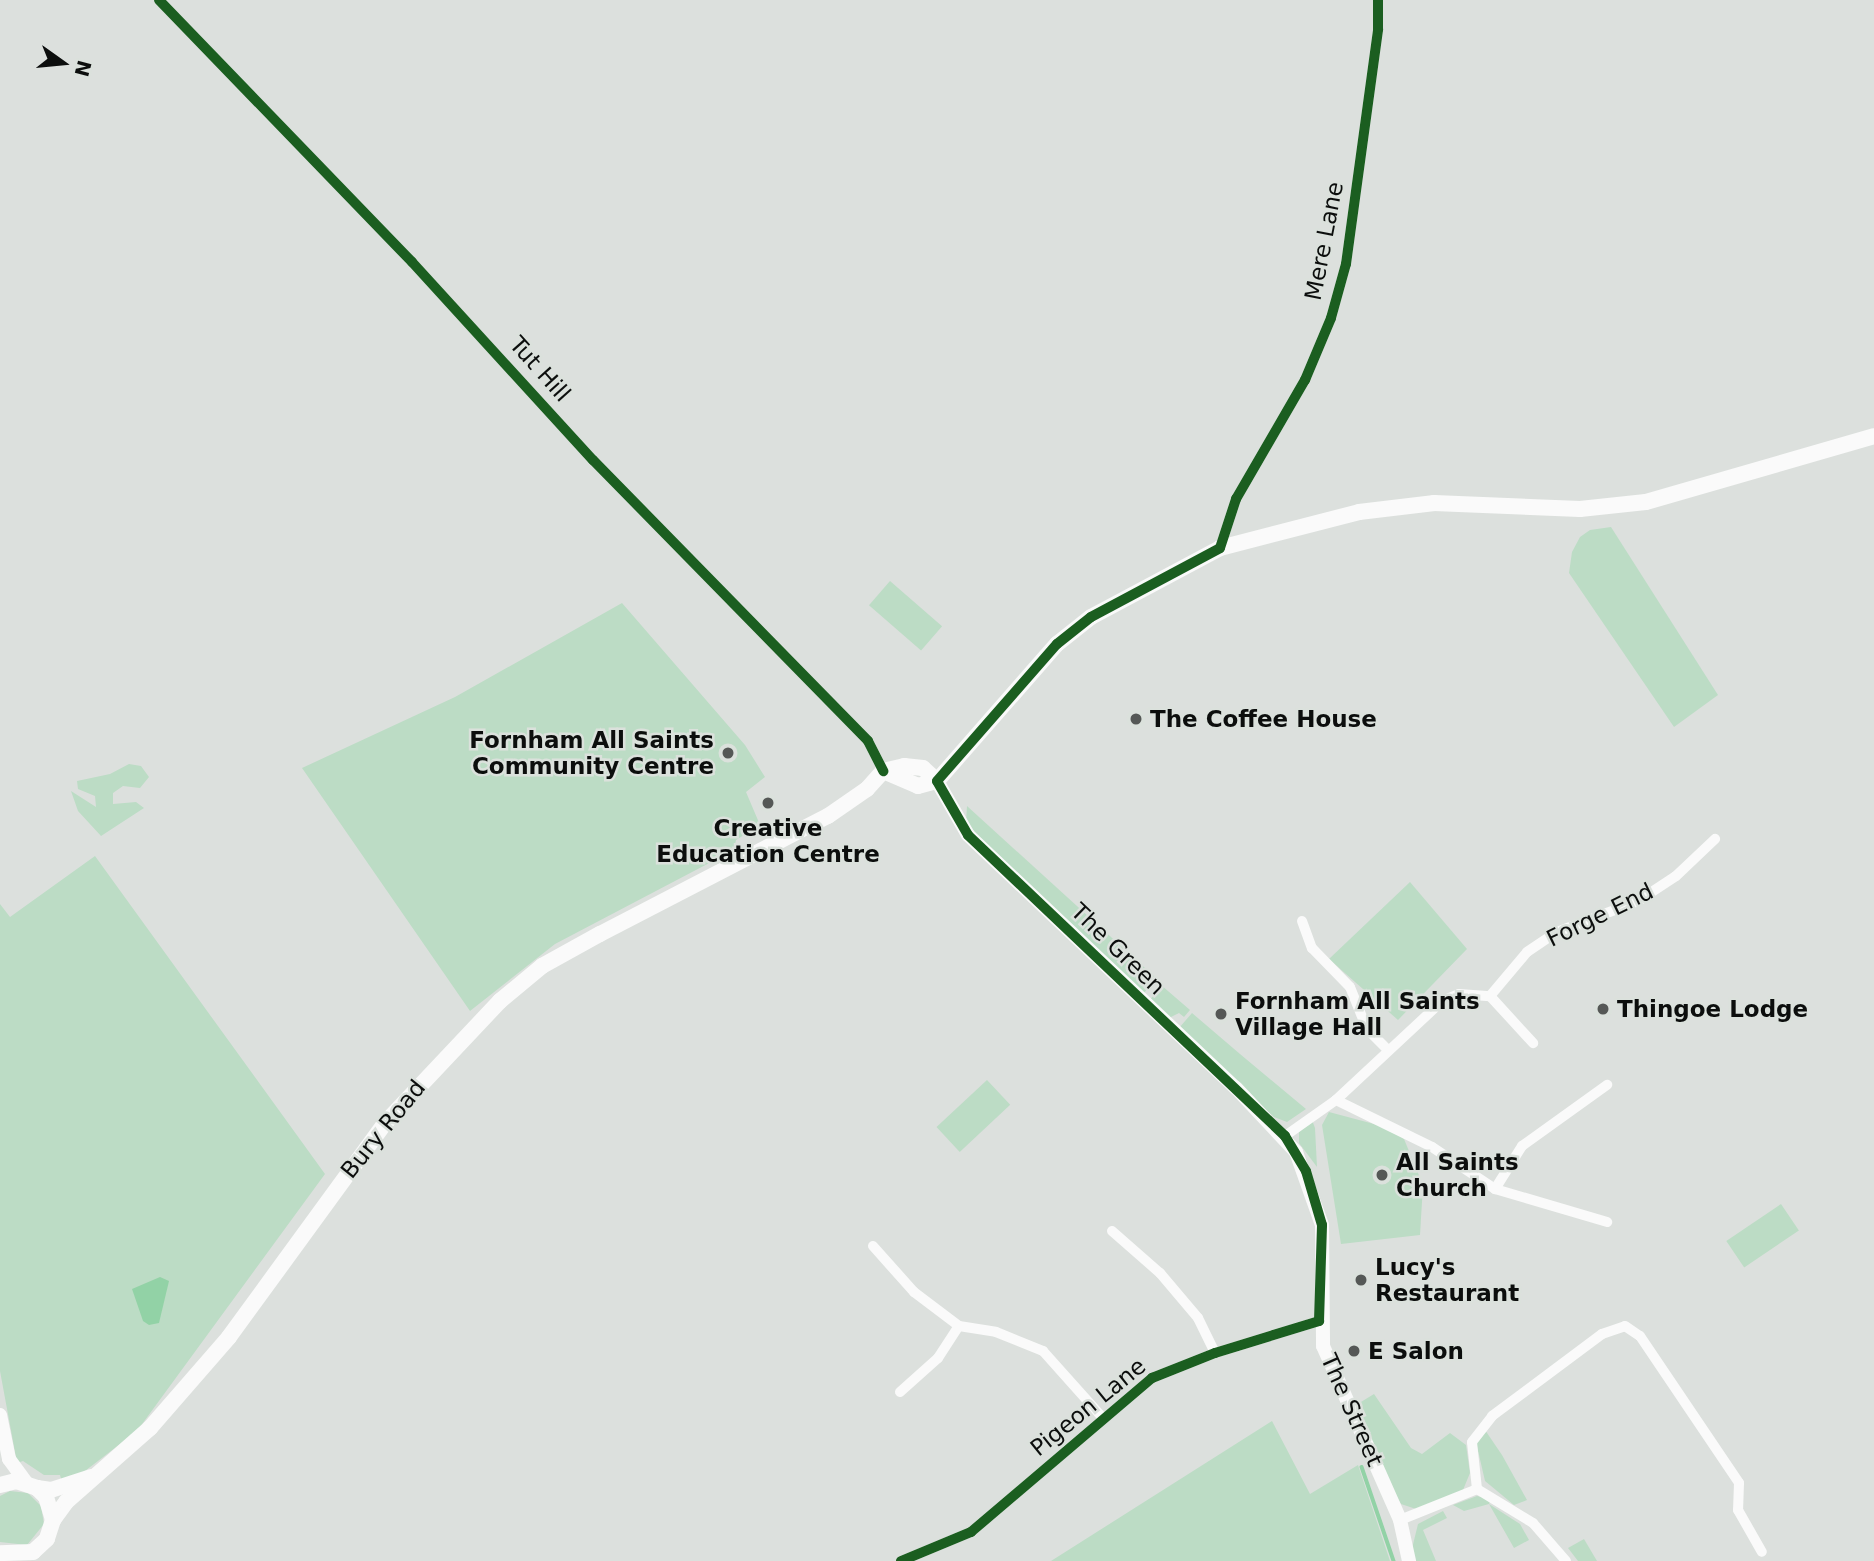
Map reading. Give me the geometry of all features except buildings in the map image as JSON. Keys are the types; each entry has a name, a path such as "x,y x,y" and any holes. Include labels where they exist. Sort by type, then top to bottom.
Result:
{"main road":[{"path":"883,771 904,766 923,768 937,780 1057,644 1091,617 1220,548 1359,512 1434,503 1580,509 1646,502 1874,436"},
{"name":"Bury Road","path":"29,1557 47,1539 53,1520 66,1502 150,1428 229,1337 385,1123 500,1001 542,966 828,816 867,789 883,771"},
{"name":"The Green","path":"937,780 968,835 1285,1136"},
{"name":"The Street","path":"1285,1136 1306,1171 1322,1224 1320,1321 1332,1373 1400,1520 1409,1561"},
{"path":"0,1415 1,1440 15,1472 32,1485 52,1508 53,1520"},
{"name":"Bury Road","path":"0,1485 59,1488 100,1474"},
{"path":"0,1553 29,1557"}],"street":[{"name":"Tut Hill","path":"159,0 394,243 612,480 868,741 883,771"},
{"name":"Mere Lane","path":"1220,548 1236,499 1306,380 1334,307 1346,264 1378,29 1378,0"},
{"name":"Forge End","path":"1490,996 1527,952 1557,932 1638,901 1676,876 1716,839"},
{"path":"1302,921 1312,948 1350,987 1367,1029 1388,1050"},
{"path":"1285,1136 1336,1100 1442,1001 1460,994 1490,996 1533,1043"},
{"path":"1496,1189 1522,1146 1606,1086"},
{"path":"1336,1100 1432,1147 1496,1189 1607,1222"},
{"path":"1112,1231 1160,1273 1198,1318 1215,1353"},
{"path":"873,1246 914,1292 959,1326 996,1332 1043,1351 1103,1418"},
{"name":"Pigeon Lane","path":"901,1561 971,1532 1152,1378 1215,1353 1320,1321"},
{"path":"900,1392 938,1358 959,1326"},
{"path":"1566,1561 1532,1523 1478,1489 1470,1453 1480,1429 1602,1334 1625,1326 1640,1336 1739,1483 1738,1510 1762,1552"},
{"path":"1400,1520 1478,1489"}],"shaded area":[{"path":"1611,527 1718,695 1674,727 1569,573 1572,552 1580,537 1590,530"},
{"path":"890,581 942,626 921,650 869,605"},
{"path":"622,603 745,745 765,777 746,792 760,825 736,840 734,850 555,944 470,1011 302,768 455,697"},
{"path":"129,764 141,766 149,777 140,788 123,786 113,793 113,804 136,802 144,808 101,836 78,811 71,791 96,807 95,796 78,789 77,781 110,774"},
{"path":"967,806 1156,978 1144,993 998,858 966,822"},
{"path":"95,856 325,1174 137,1431 81,1474 62,1482 60,1475 44,1475 23,1461 17,1463 0,1371 0,904 10,917"},
{"path":"1410,882 1467,949 1398,1020 1329,959"},
{"path":"1161,985 1190,1010 1184,1017 1179,1013 1169,1018 1150,1000"},
{"path":"1192,1013 1306,1109 1287,1122 1274,1117 1179,1028"},
{"path":"987,1080 1010,1105 960,1152 937,1127"},
{"path":"1329,1112 1389,1128 1404,1139 1423,1185 1420,1235 1341,1244 1322,1125"},
{"path":"1312,1120 1315,1128 1317,1167 1299,1143 1299,1132"},
{"path":"1781,1204 1799,1231 1744,1267 1726,1241"},
{"path":"160,1277 169,1281 159,1323 149,1325 143,1321 132,1289"},
{"path":"1374,1394 1411,1448 1422,1454 1450,1433 1466,1445 1470,1473 1463,1490 1419,1510 1401,1504 1362,1437 1371,1433 1356,1405"},
{"path":"1272,1421 1310,1494 1358,1465 1390,1561 1051,1561"},
{"path":"1485,1430 1527,1500 1514,1505 1485,1481 1476,1442"},
{"path":"10,1491 28,1493 41,1506 44,1524 27,1545 0,1542 0,1496"},
{"path":"1477,1496 1491,1499 1489,1504 1464,1511 1453,1505"},
{"path":"1489,1504 1520,1524 1529,1540 1514,1548"},
{"path":"1443,1511 1447,1518 1423,1530 1436,1561 1409,1561 1418,1524"},
{"path":"1584,1539 1597,1561 1578,1561 1568,1548"}],"waterway":[{"path":"1362,1467 1394,1561"}],"cycle path":[{"path":"159,0 412,262 593,460 868,741 883,771"},
{"path":"901,1561 971,1532 1152,1378 1215,1353 1319,1321 1322,1225 1306,1171 1285,1136 968,835 937,781 1057,644 1091,617 1220,548 1236,499 1305,380 1331,318 1346,264 1378,29 1378,0"}],"place":[{"name":"The Coffee House","path":"1136,719"},
{"name":"Fornham All Saints Community Centre","path":"728,753"},
{"name":"Creative Education Centre","path":"768,803"},
{"name":"Thingoe Lodge","path":"1603,1009"},
{"name":"Fornham All Saints Village Hall","path":"1221,1014"},
{"name":"All Saints Church","path":"1382,1175"},
{"name":"Lucy's Restaurant","path":"1361,1280"},
{"name":"E Salon","path":"1354,1351"}]}
